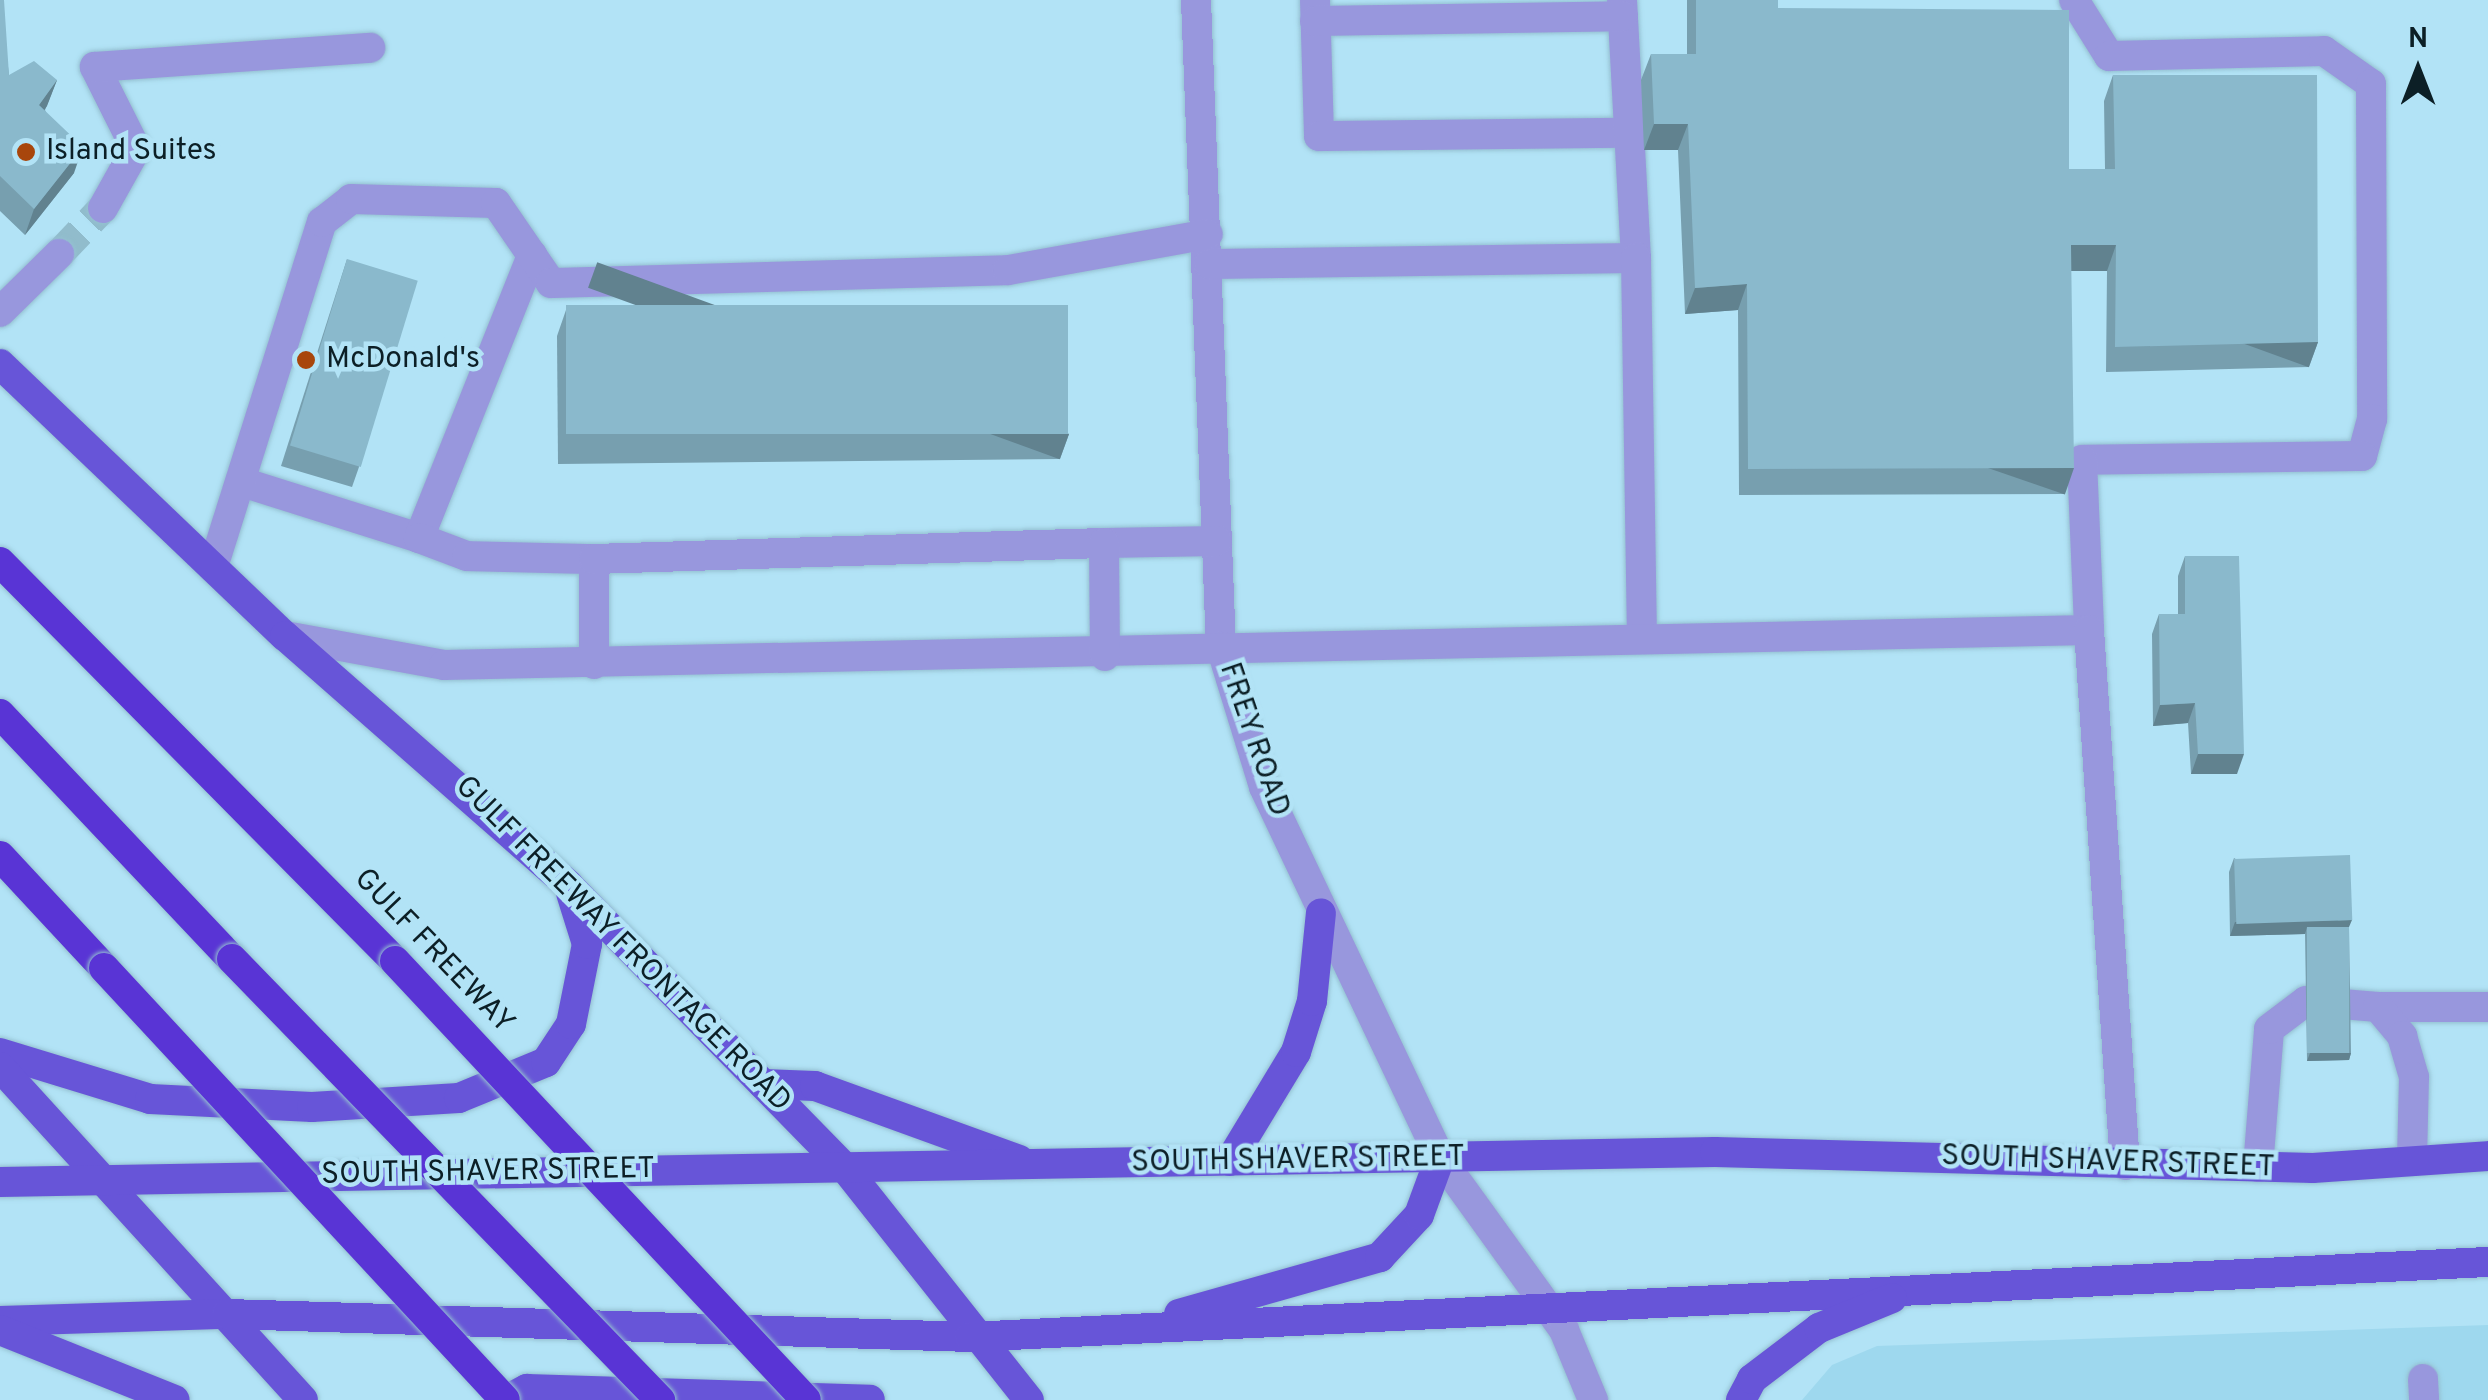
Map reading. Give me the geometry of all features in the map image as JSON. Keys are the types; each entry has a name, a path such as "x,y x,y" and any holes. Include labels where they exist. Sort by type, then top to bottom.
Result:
{"highway":[{"name":"GULF FREEWAY","path":"0,562 394,961 806,1400"},
{"path":"0,714 660,1400"},
{"path":"0,856 506,1400"}],"main road":[{"name":"GULF FREEWAY FRONTAGE ROAD","path":"0,364 285,636 568,885 844,1168 970,1337 1029,1400"},
{"path":"0,1054 150,1099 312,1107 459,1098 546,1062 571,1024 588,944 568,885"},
{"path":"1230,1162 1296,1052 1312,1001 1321,913"},
{"path":"0,1067 108,1179 303,1400"},
{"path":"763,1084 815,1086 1036,1166"},
{"name":"SOUTH SHAVER STREET","path":"0,1182 1714,1152 2258,1167 2488,1156"},
{"path":"1114,1331 1380,1257 1419,1216 1440,1158"},
{"path":"0,1321 227,1314 970,1337 1552,1312 1916,1289 2488,1262"},
{"path":"1741,1400 1752,1379 1819,1328 1916,1289"},
{"path":"0,1330 174,1400"},
{"path":"506,1400 528,1388 870,1400"}],"street":[{"name":"FREY ROAD","path":"1196,0 1208,234 1220,647 1264,786 1440,1158 1552,1312 1593,1400"},
{"path":"2074,0 2109,56 2324,51 2371,84 2372,419 2362,456 2082,460 2089,630 2126,1165"},
{"path":"1630,134 1319,136 1315,11 1622,8 1630,134 1636,258 1642,639"},
{"path":"102,208 136,149 94,67 370,48"},
{"path":"213,567 245,483 322,222 350,198 496,203 551,284 988,271 1208,234"},
{"path":"0,312 59,254"},
{"path":"419,538 532,255"},
{"path":"1209,264 1636,258"},
{"path":"245,483 467,556 594,560 1218,541"},
{"path":"1104,544 1106,656"},
{"path":"594,560 594,664"},
{"path":"285,636 423,664 594,664 1106,656 1220,647 2089,630"},
{"path":"2258,1167 2269,1029 2306,1001 2488,1007"},
{"path":"2378,1006 2402,1036 2414,1077 2412,1162"}],"shaded area":[{"path":"2488,1325 2488,1400 1802,1400 1832,1365 1877,1346"}],"building":[{"name":"Island Suites","path":"0,0 4,0 9,75 34,61 57,80 39,105 83,147 34,209 0,176"},
{"path":"1696,0 1778,0 1778,8 2069,10 2069,169 2115,169 2113,75 2317,75 2318,342 2115,347 2116,245 2071,245 2074,468 1748,469 1747,284 1695,288 1688,124 1654,124 1651,54 1696,54"},
{"path":"347,259 418,281 361,467 290,445"},
{"path":"566,305 1068,305 1068,434 566,434"},
{"path":"2185,556 2239,556 2244,754 2198,754 2195,703 2160,705 2159,614 2185,614"},
{"path":"2350,855 2352,920 2236,924 2234,859"},
{"path":"2307,927 2349,927 2349,1053 2307,1053"}],"tunnel":[{"path":"59,254 103,208"}],"place":[{"name":"Island Suites","path":"26,152"},
{"name":"McDonald's","path":"306,360"}]}
